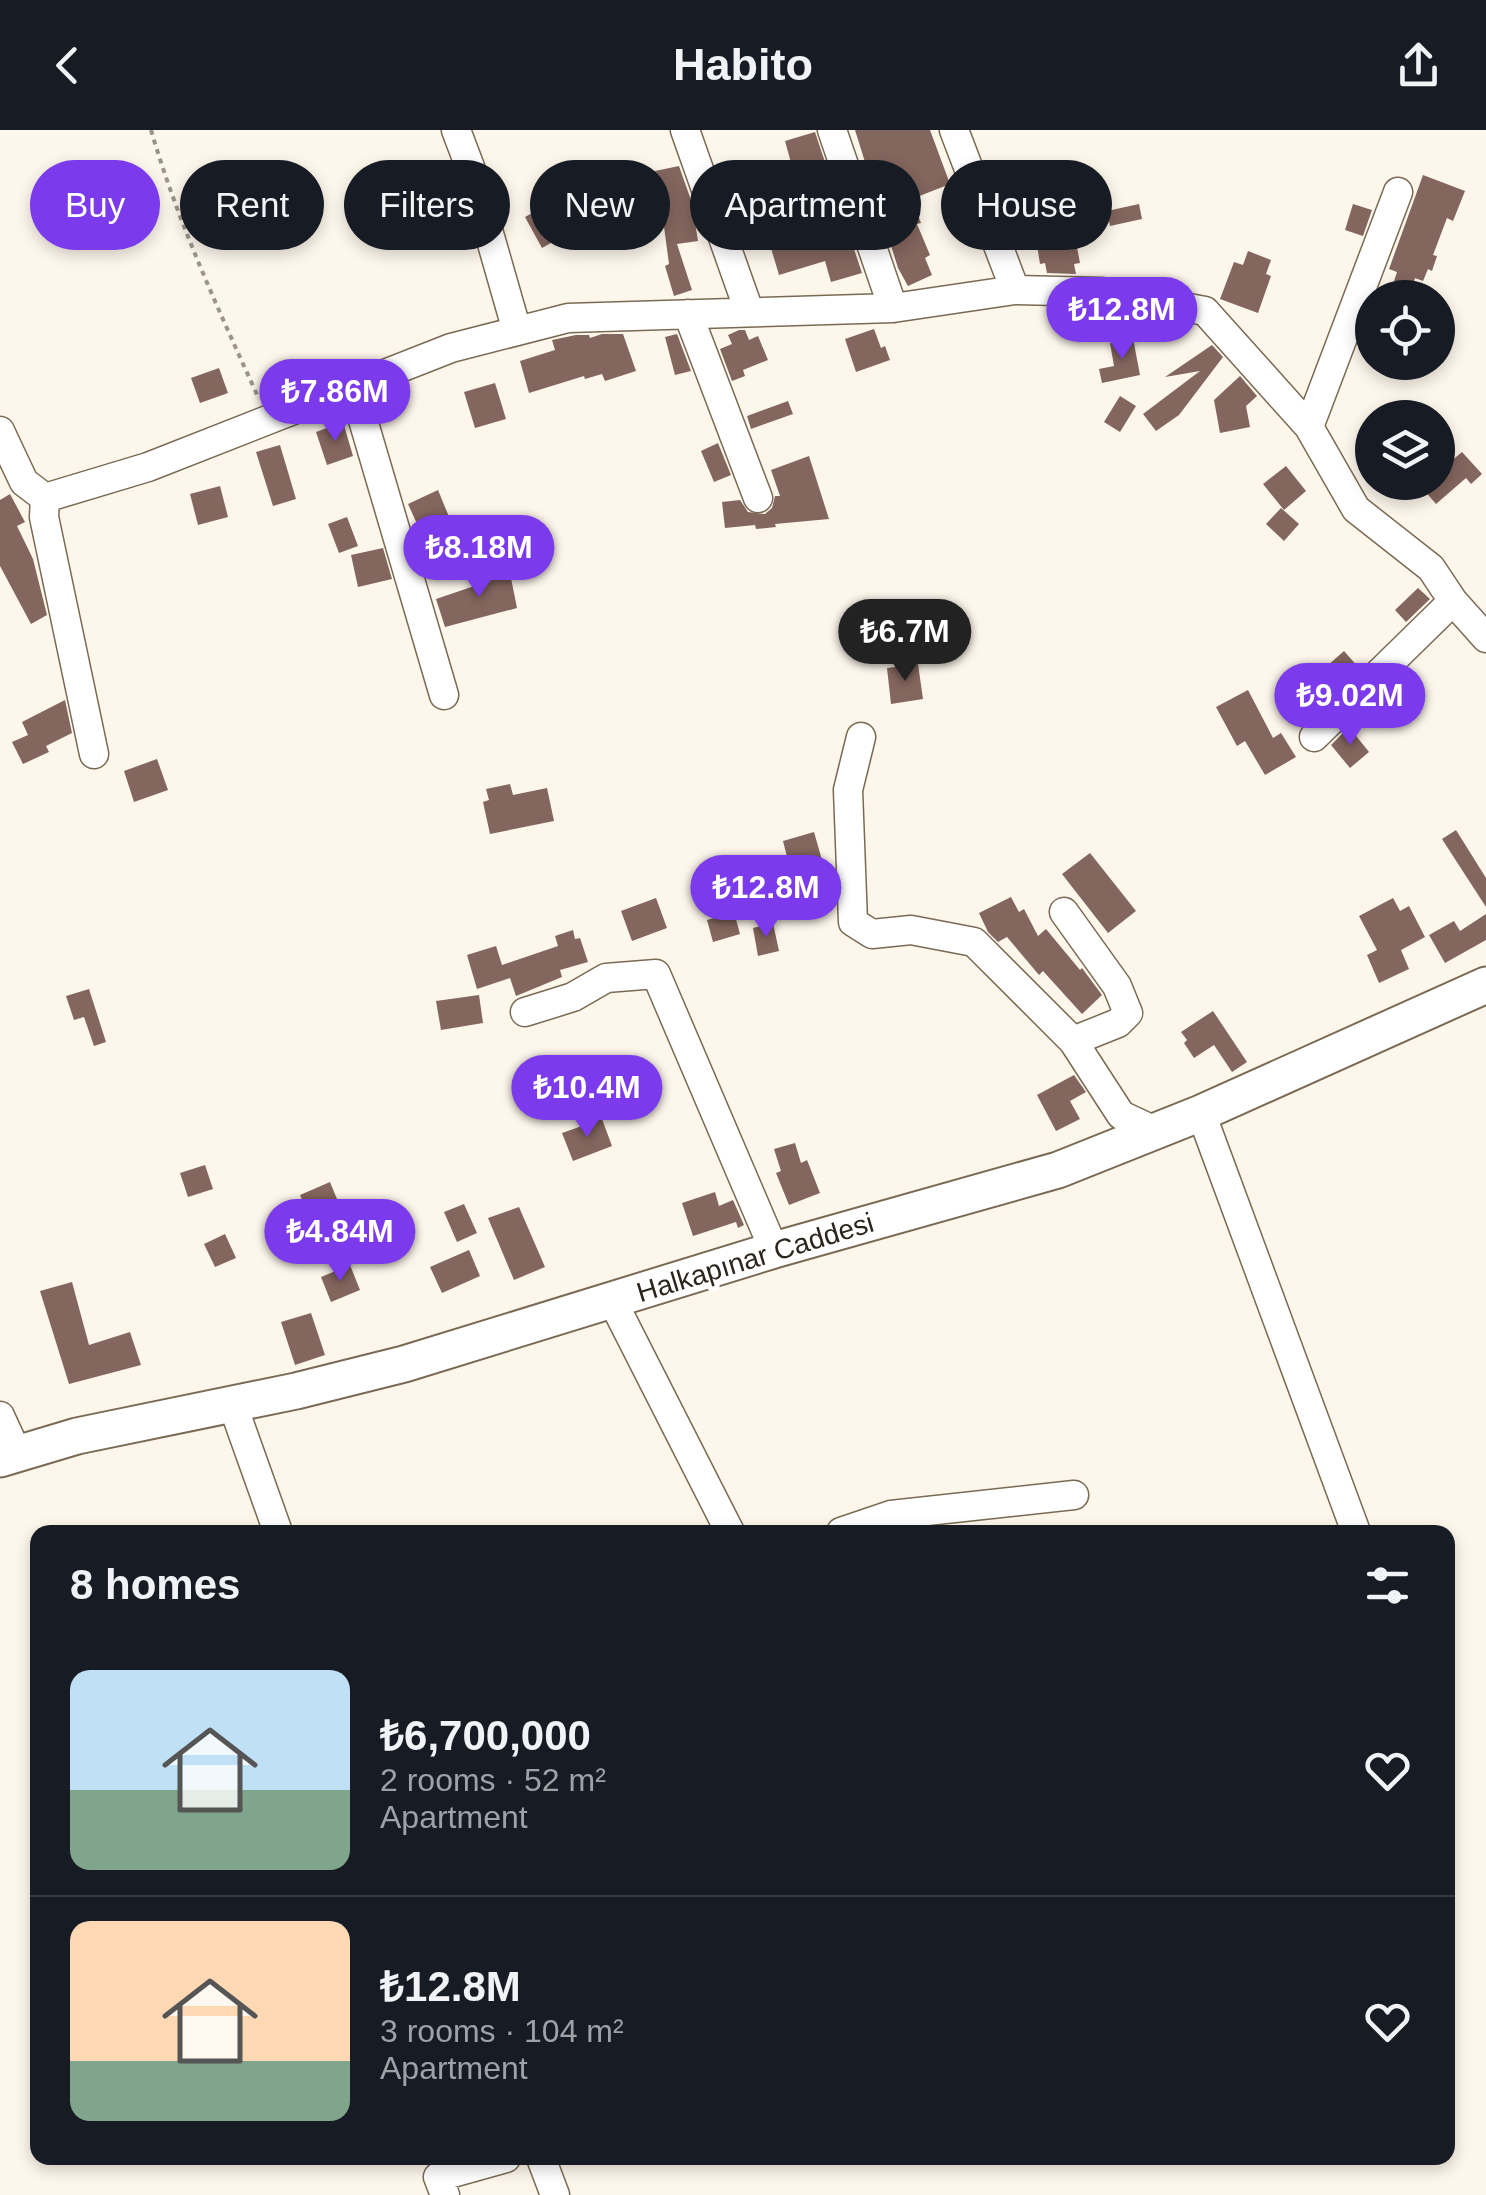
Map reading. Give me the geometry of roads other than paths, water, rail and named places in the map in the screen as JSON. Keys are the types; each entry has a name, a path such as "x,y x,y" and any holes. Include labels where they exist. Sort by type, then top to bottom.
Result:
{"main road":[{"name":"Halkapınar Caddesi","path":"9,1456 77,1436 296,1391 404,1364 774,1250 1058,1170 1201,1113 1486,985"}],"street":[{"path":"456,130 517,330"},
{"path":"685,130 749,312"},
{"path":"832,130 893,308"},
{"path":"954,130 1014,290"},
{"path":"1309,427 1398,192"},
{"path":"46,498 148,467 451,348 568,318 893,308 1014,290 1102,292 1205,311 1309,427 1356,510 1432,568 1453,601 1486,638"},
{"path":"688,314 758,498"},
{"path":"353,386 444,694"},
{"path":"0,431 24,482 46,498"},
{"path":"46,498 44,517 94,754"},
{"path":"1314,737 1453,601"},
{"path":"860,737 848,790 853,922 872,934 911,930 974,942 1073,1041 1121,1115 1155,1132"},
{"path":"1064,912 1118,986 1128,1014 1118,1023 1073,1041"},
{"path":"525,1012 574,997 606,978 656,974 774,1250"},
{"path":"1201,1113 1353,1525"},
{"path":"612,1300 726,1525"},
{"path":"0,1416 9,1456"},
{"path":"237,1418 275,1525"},
{"path":"862,1525 891,1515 1074,1496"},
{"path":"445,2195 438,2177 481,2165"},
{"path":"544,2165 555,2195"}]}
